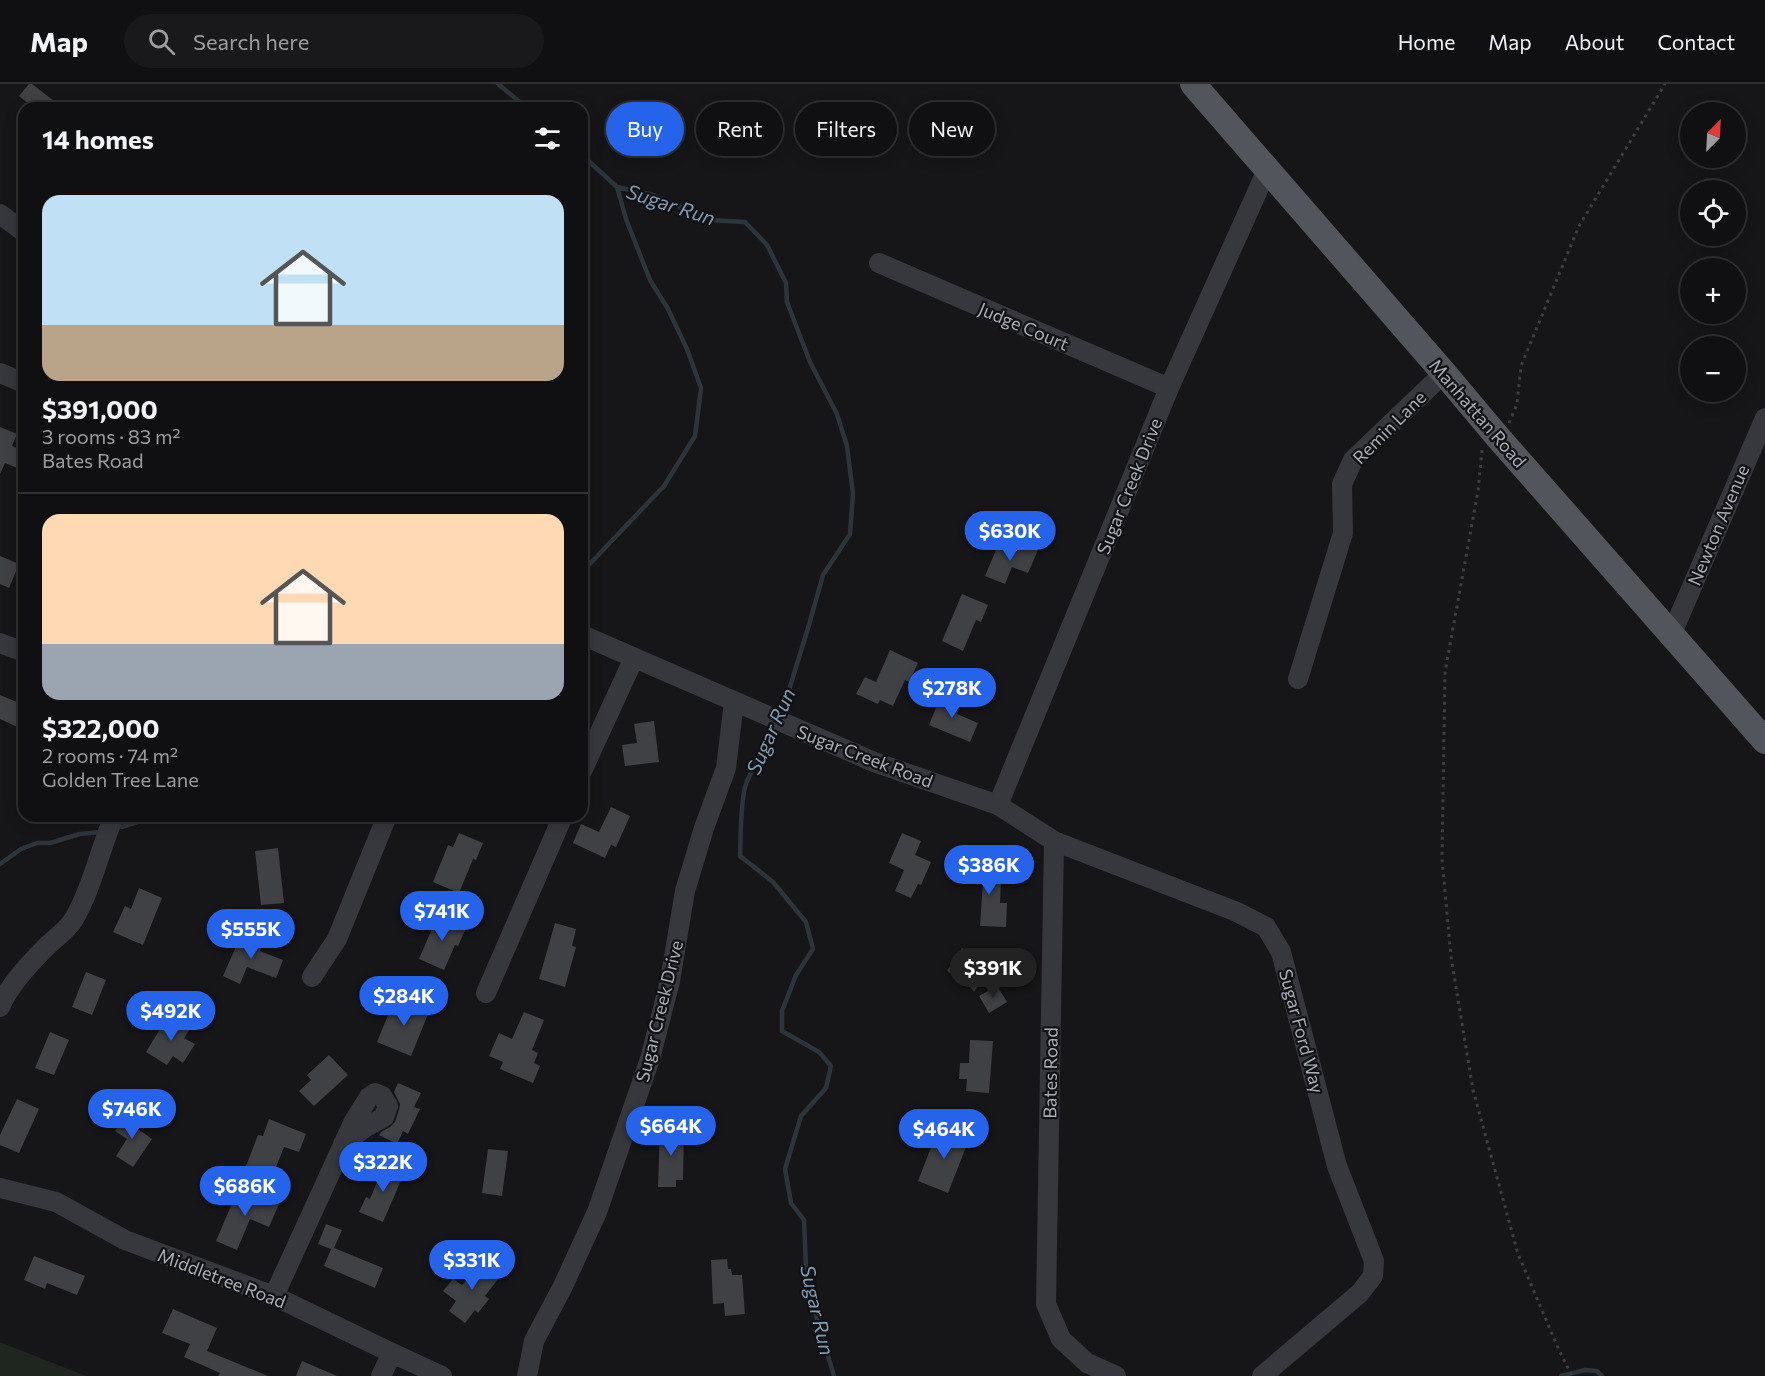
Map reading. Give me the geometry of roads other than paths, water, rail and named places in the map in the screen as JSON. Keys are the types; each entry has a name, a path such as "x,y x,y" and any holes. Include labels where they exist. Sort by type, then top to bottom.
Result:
{"main road":[{"name":"Manhattan Road","path":"1193,84 1496,435 1765,741"}],"street":[{"name":"Sugar Creek Drive","path":"998,806 1169,388 1267,170"},
{"path":"0,214 18,228"},
{"name":"Judge Court","path":"879,263 1169,388"},
{"path":"0,373 18,380"},
{"name":"Remin Lane","path":"1298,679 1343,533 1341,484 1353,460 1444,373"},
{"name":"Newton Avenue","path":"1672,633 1765,417"},
{"name":"Sugar Creek Road","path":"588,638 874,762 998,806"},
{"path":"0,643 18,650"},
{"path":"588,758 634,658"},
{"name":"Sugar Creek Drive","path":"527,1376 534,1341 563,1286 597,1212 650,1059 670,981 685,891 704,828 726,768 743,706"},
{"name":"Sugar Ford Way","path":"998,806 1054,841 1237,912 1266,927 1281,952 1338,1166 1374,1261 1373,1276 1360,1293 1262,1376"},
{"path":"0,1007 3,999 33,959 73,921 90,883 112,822"},
{"path":"312,977 337,939 385,822"},
{"path":"486,993 560,822"},
{"name":"Bates Road","path":"1054,841 1046,1304 1061,1339 1087,1363 1116,1376"},
{"path":"274,1296 344,1144"},
{"name":"Middletree Road","path":"0,1188 56,1202 125,1240 274,1296 442,1376"},
{"path":"381,1376 392,1353"}],"waterway":[{"name":"Sugar Run","path":"498,84 520,102"},
{"name":"Sugar Run","path":"588,160 617,187 653,195 710,220 745,222 767,245 786,283 787,302 810,362 837,414 847,446 853,494 850,534 823,575 789,690 778,716"},
{"path":"588,566 664,486 695,436 701,388 687,349 668,309 650,280 626,219 617,187"},
{"name":"Sugar Run","path":"775,724 744,791 740,856 773,882 806,922 813,949 796,975 782,1011 782,1031 819,1052 831,1066 826,1088 801,1116 785,1169 791,1203 804,1220 806,1268 816,1301 815,1312 834,1376"},
{"path":"122,827 137,822"},
{"path":"0,864 21,849 37,843 50,843 80,834 101,832"},
{"name":"Sugar Run","path":"1561,1376 1585,1370 1597,1371 1602,1376"}]}
